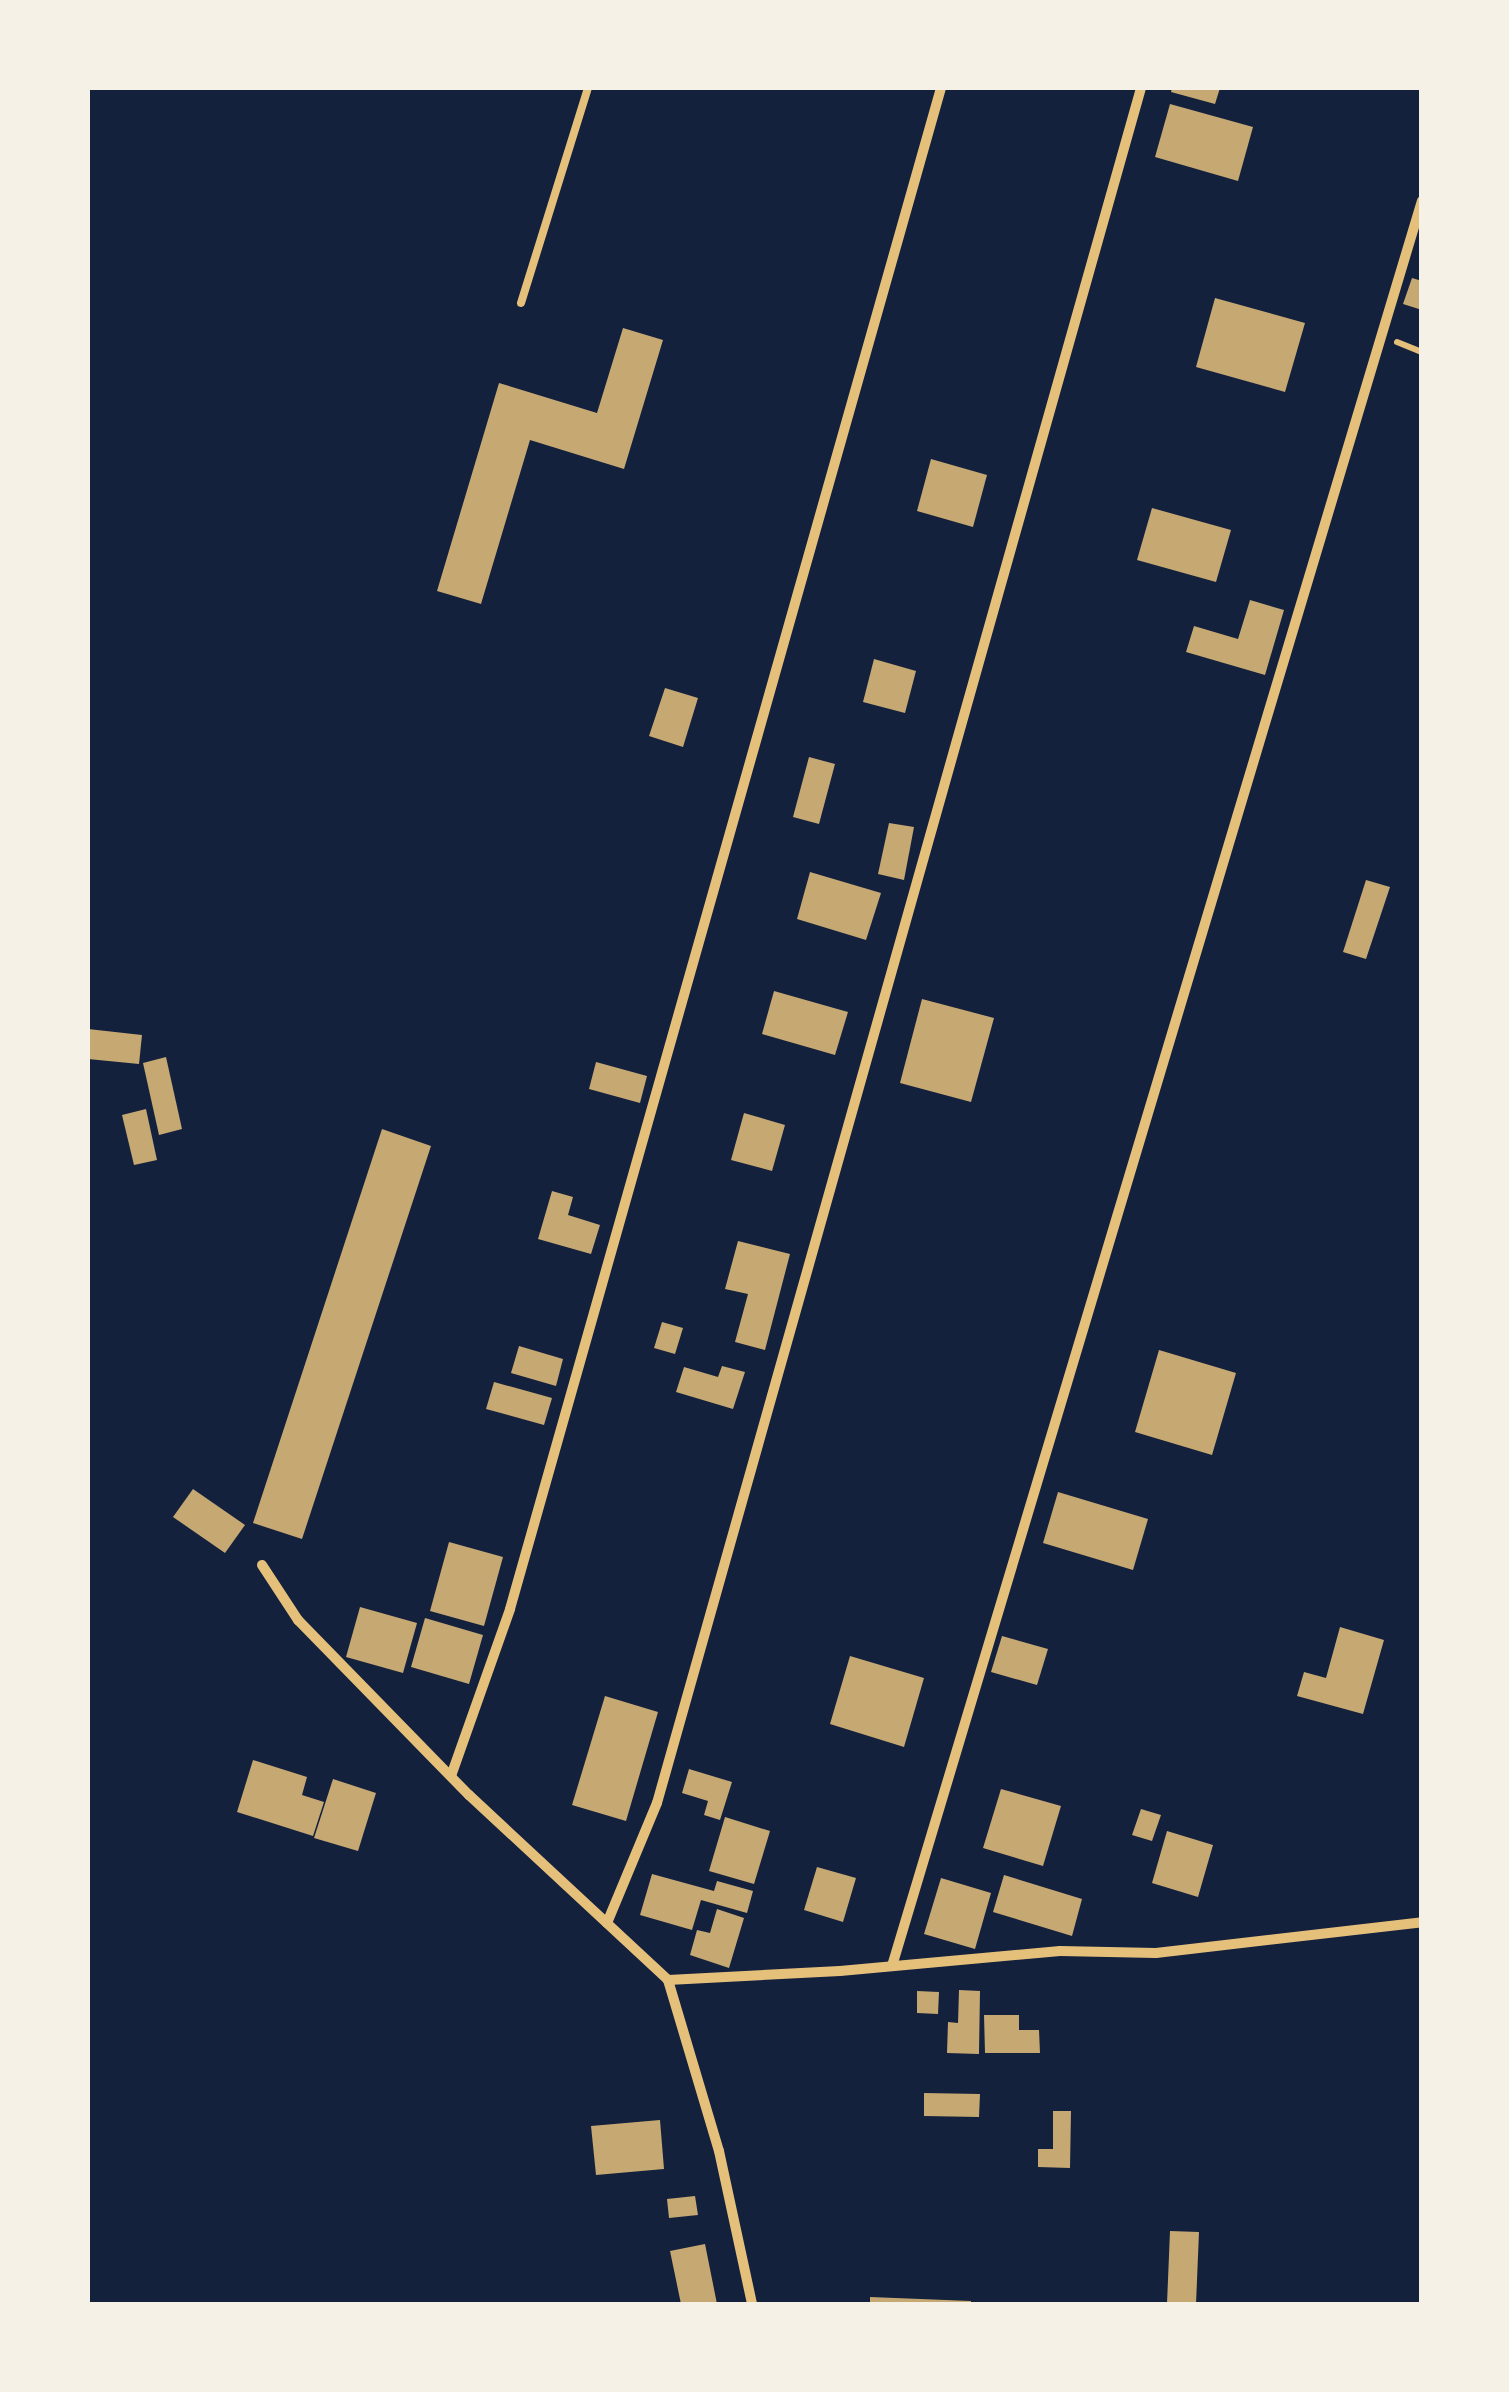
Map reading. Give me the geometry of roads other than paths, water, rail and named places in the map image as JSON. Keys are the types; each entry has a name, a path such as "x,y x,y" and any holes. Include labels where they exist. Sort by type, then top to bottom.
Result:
{"street":[{"path":"451,1776 510,1610 941,88"},
{"path":"607,1923 657,1803 1141,88"},
{"path":"892,1966 1422,200"},
{"path":"262,1565 298,1620 451,1776 668,1980 719,2151 752,2304"},
{"path":"668,1980 1060,1951 1156,1953 1422,1922"}],"lane":[{"path":"521,303 588,88"}]}
